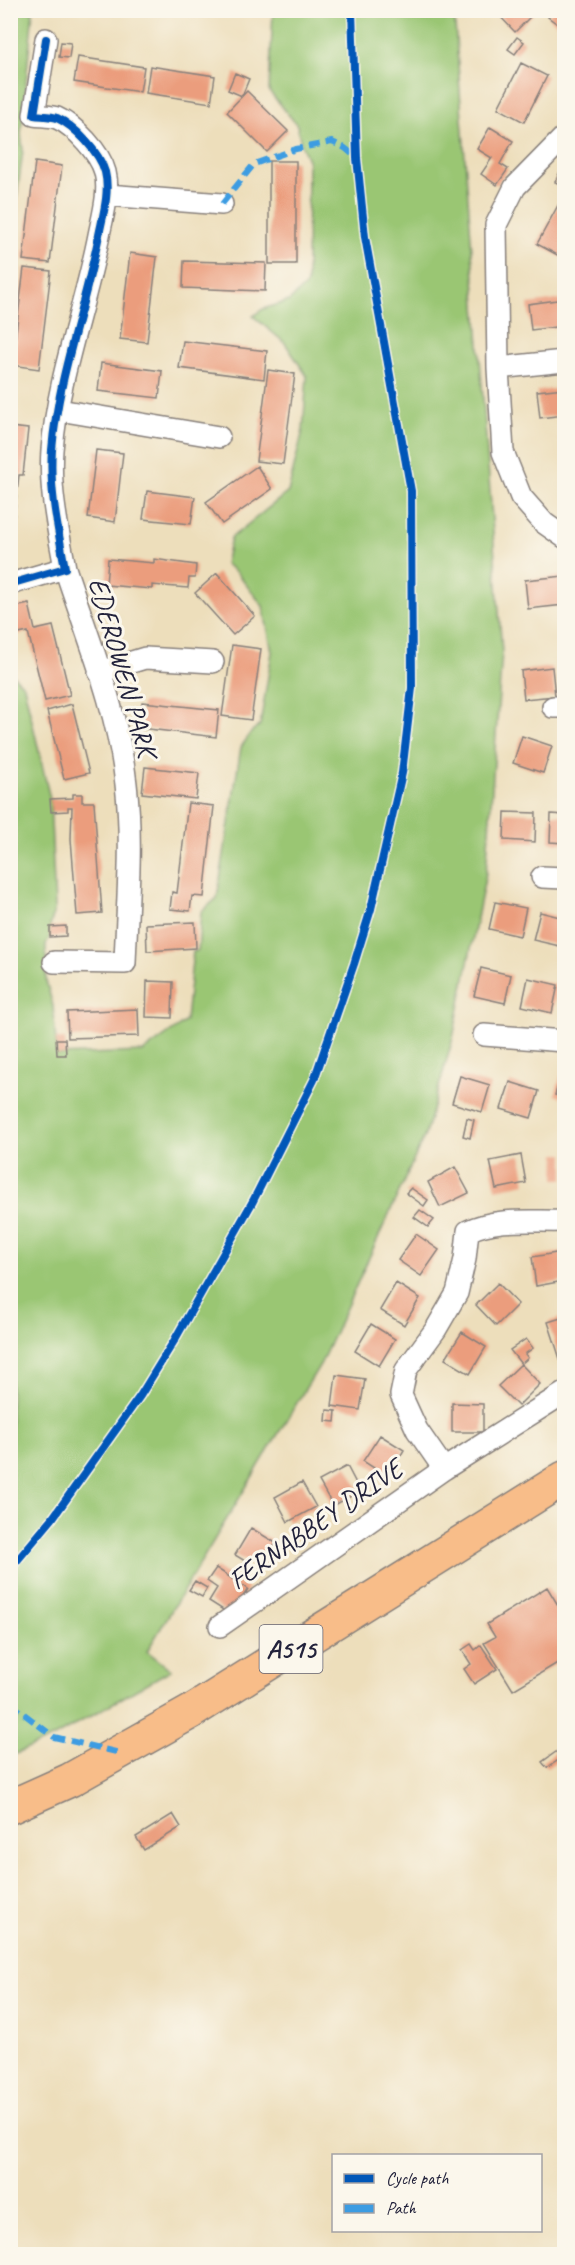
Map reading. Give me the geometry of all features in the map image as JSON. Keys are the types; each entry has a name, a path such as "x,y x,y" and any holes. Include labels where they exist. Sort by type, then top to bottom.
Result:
{"highway":[{"name":"A515","path":"10,1807 70,1780 191,1712 564,1478"}],"street":[{"name":"EDEROWEN PARK","path":"46,39 34,115 56,118 79,133 102,166 107,195 95,257 65,373 52,450 53,494 65,568 113,716 126,782 129,823 125,963 54,962"},
{"path":"564,137 515,187 495,225 502,452 521,497 544,523 564,537"},
{"path":"107,195 222,204"},
{"path":"498,368 564,361"},
{"path":"59,410 219,437"},
{"name":"EDEROWEN PARK","path":"10,584 65,568"},
{"path":"99,672 145,658 213,662"},
{"path":"543,877 564,878"},
{"path":"484,1035 564,1041"},
{"name":"FERNABBEY DRIVE","path":"444,1470 417,1430 401,1395 406,1370 436,1329 457,1293 465,1259 468,1231 479,1226 505,1223 564,1221"},
{"name":"FERNABBEY DRIVE","path":"220,1626 444,1470 564,1393"}],"green space":[{"path":"11,10 33,11 21,134 23,150 11,242"},
{"path":"273,11 454,11 502,652 486,873 453,1038 425,1135 321,1363 147,1651 171,1670 54,1737 11,1756 10,672 24,686 50,799 55,907 50,937 46,944 46,981 53,1006 57,1055 143,1052 186,1021 193,951 198,951 201,912 217,898 241,747 253,730 260,725 272,652 263,606 236,572 225,564 231,538 288,492 303,430 307,376 285,343 253,316 263,309 289,301 307,284 308,160 301,144 297,125 269,91"}],"building":[{"path":"494,10 533,10 535,12 515,32"},
{"path":"553,10 564,10 564,29 548,17"},
{"path":"517,37 524,42 515,54 508,49"},
{"path":"61,42 71,43 69,58 59,57"},
{"path":"78,57 144,67 140,92 74,82"},
{"path":"521,63 547,76 524,122 498,108"},
{"path":"150,66 215,76 211,103 146,93"},
{"path":"235,73 249,79 242,96 228,90"},
{"path":"247,91 288,131 267,152 227,112"},
{"path":"490,127 513,141 500,164 508,169 497,185 481,174 492,158 477,149"},
{"path":"269,161 296,161 296,264 269,264"},
{"path":"35,162 62,166 50,263 23,260"},
{"path":"564,163 564,186 555,182"},
{"path":"562,198 564,199 564,251 561,257 537,244"},
{"path":"130,253 157,257 147,342 120,339"},
{"path":"184,261 266,263 265,291 183,288"},
{"path":"24,268 51,271 39,369 12,365"},
{"path":"564,299 564,326 531,330 528,304"},
{"path":"183,341 267,351 264,379 179,368"},
{"path":"101,363 162,371 159,398 98,391"},
{"path":"268,370 295,374 283,464 256,461"},
{"path":"564,388 564,415 540,418 537,391"},
{"path":"10,427 28,429 23,475 19,475 12,537"},
{"path":"96,450 123,453 115,522 88,518"},
{"path":"257,466 272,489 222,524 206,502"},
{"path":"147,491 195,497 191,524 143,519"},
{"path":"108,559 154,563 154,559 196,565 195,578 189,578 188,588 152,585 152,589 106,585"},
{"path":"217,573 255,616 233,635 195,593"},
{"path":"564,576 564,605 528,609 525,580"},
{"path":"29,604 35,630 53,626 70,695 45,701 28,632 10,636 10,608"},
{"path":"232,645 261,649 251,720 222,716"},
{"path":"552,667 555,696 524,699 521,671"},
{"path":"142,702 219,710 216,737 140,728"},
{"path":"72,704 89,773 64,779 47,711"},
{"path":"522,736 552,746 543,773 513,763"},
{"path":"145,767 199,773 196,799 142,793"},
{"path":"73,794 82,794 82,802 94,802 102,913 77,915 71,839 72,807 68,807 68,811 51,812 50,799 73,798"},
{"path":"188,803 214,806 204,897 192,896 190,911 170,909 172,892 177,893"},
{"path":"505,812 536,813 535,842 504,840"},
{"path":"551,814 564,815 564,843 550,842"},
{"path":"495,902 526,908 520,936 489,929"},
{"path":"540,912 564,918 564,947 533,940"},
{"path":"195,922 196,948 147,951 146,924"},
{"path":"66,926 66,936 50,937 50,927"},
{"path":"481,968 511,975 505,1003 474,996"},
{"path":"528,978 558,985 552,1013 522,1006"},
{"path":"147,981 173,982 172,1018 146,1017"},
{"path":"138,1009 139,1036 68,1038 67,1012"},
{"path":"56,1039 65,1039 66,1055 57,1055"},
{"path":"564,1066 564,1098 555,1095"},
{"path":"460,1076 490,1085 482,1112 452,1103"},
{"path":"510,1082 539,1091 531,1118 501,1109"},
{"path":"467,1118 474,1120 470,1138 463,1136"},
{"path":"556,1154 564,1154 564,1179 555,1179"},
{"path":"521,1155 526,1183 496,1189 490,1161"},
{"path":"455,1167 469,1193 440,1207 428,1182"},
{"path":"411,1188 428,1200 424,1206 406,1193"},
{"path":"420,1210 434,1220 428,1227 414,1217"},
{"path":"416,1234 439,1250 421,1276 398,1260"},
{"path":"562,1252 564,1281 536,1286 532,1257"},
{"path":"396,1283 420,1298 404,1325 380,1310"},
{"path":"498,1283 518,1304 496,1326 476,1305"},
{"path":"564,1317 564,1361 561,1362 548,1322"},
{"path":"371,1324 395,1339 379,1366 355,1351"},
{"path":"462,1332 486,1347 470,1374 445,1359"},
{"path":"526,1339 533,1348 525,1354 528,1358 521,1364 510,1350"},
{"path":"521,1364 540,1384 518,1406 498,1386"},
{"path":"336,1375 365,1379 360,1410 332,1406"},
{"path":"452,1403 483,1404 483,1432 452,1432"},
{"path":"327,1410 336,1411 335,1422 326,1421"},
{"path":"380,1435 404,1450 388,1477 363,1461"},
{"path":"347,1466 360,1491 333,1506 319,1481"},
{"path":"302,1482 316,1507 288,1522 275,1497"},
{"path":"251,1528 276,1543 260,1570 235,1555"},
{"path":"216,1568 248,1589 231,1615 209,1601 217,1588 207,1581"},
{"path":"195,1581 207,1588 202,1597 189,1590"},
{"path":"547,1587 564,1615 564,1659 513,1690 484,1643 495,1637 487,1624"},
{"path":"471,1644 475,1650 481,1645 497,1669 474,1684 464,1669 471,1664 462,1650"},
{"path":"560,1749 564,1756 547,1768 542,1762"},
{"path":"173,1814 181,1827 144,1850 136,1837"}],"marked path":[{"path":"222,204 254,164 296,149 332,142 345,148 357,158"},
{"path":"10,1703 54,1737 120,1753"}],"cycle path":[{"path":"10,1569 52,1519 140,1396 174,1341 253,1201 314,1080 371,909 402,773 412,688 411,491 365,237 357,158 352,10"},
{"path":"10,584 65,568 57,524 51,465 55,422 93,262 106,195 105,172 98,157 86,141 57,118 34,115 46,39"}]}
